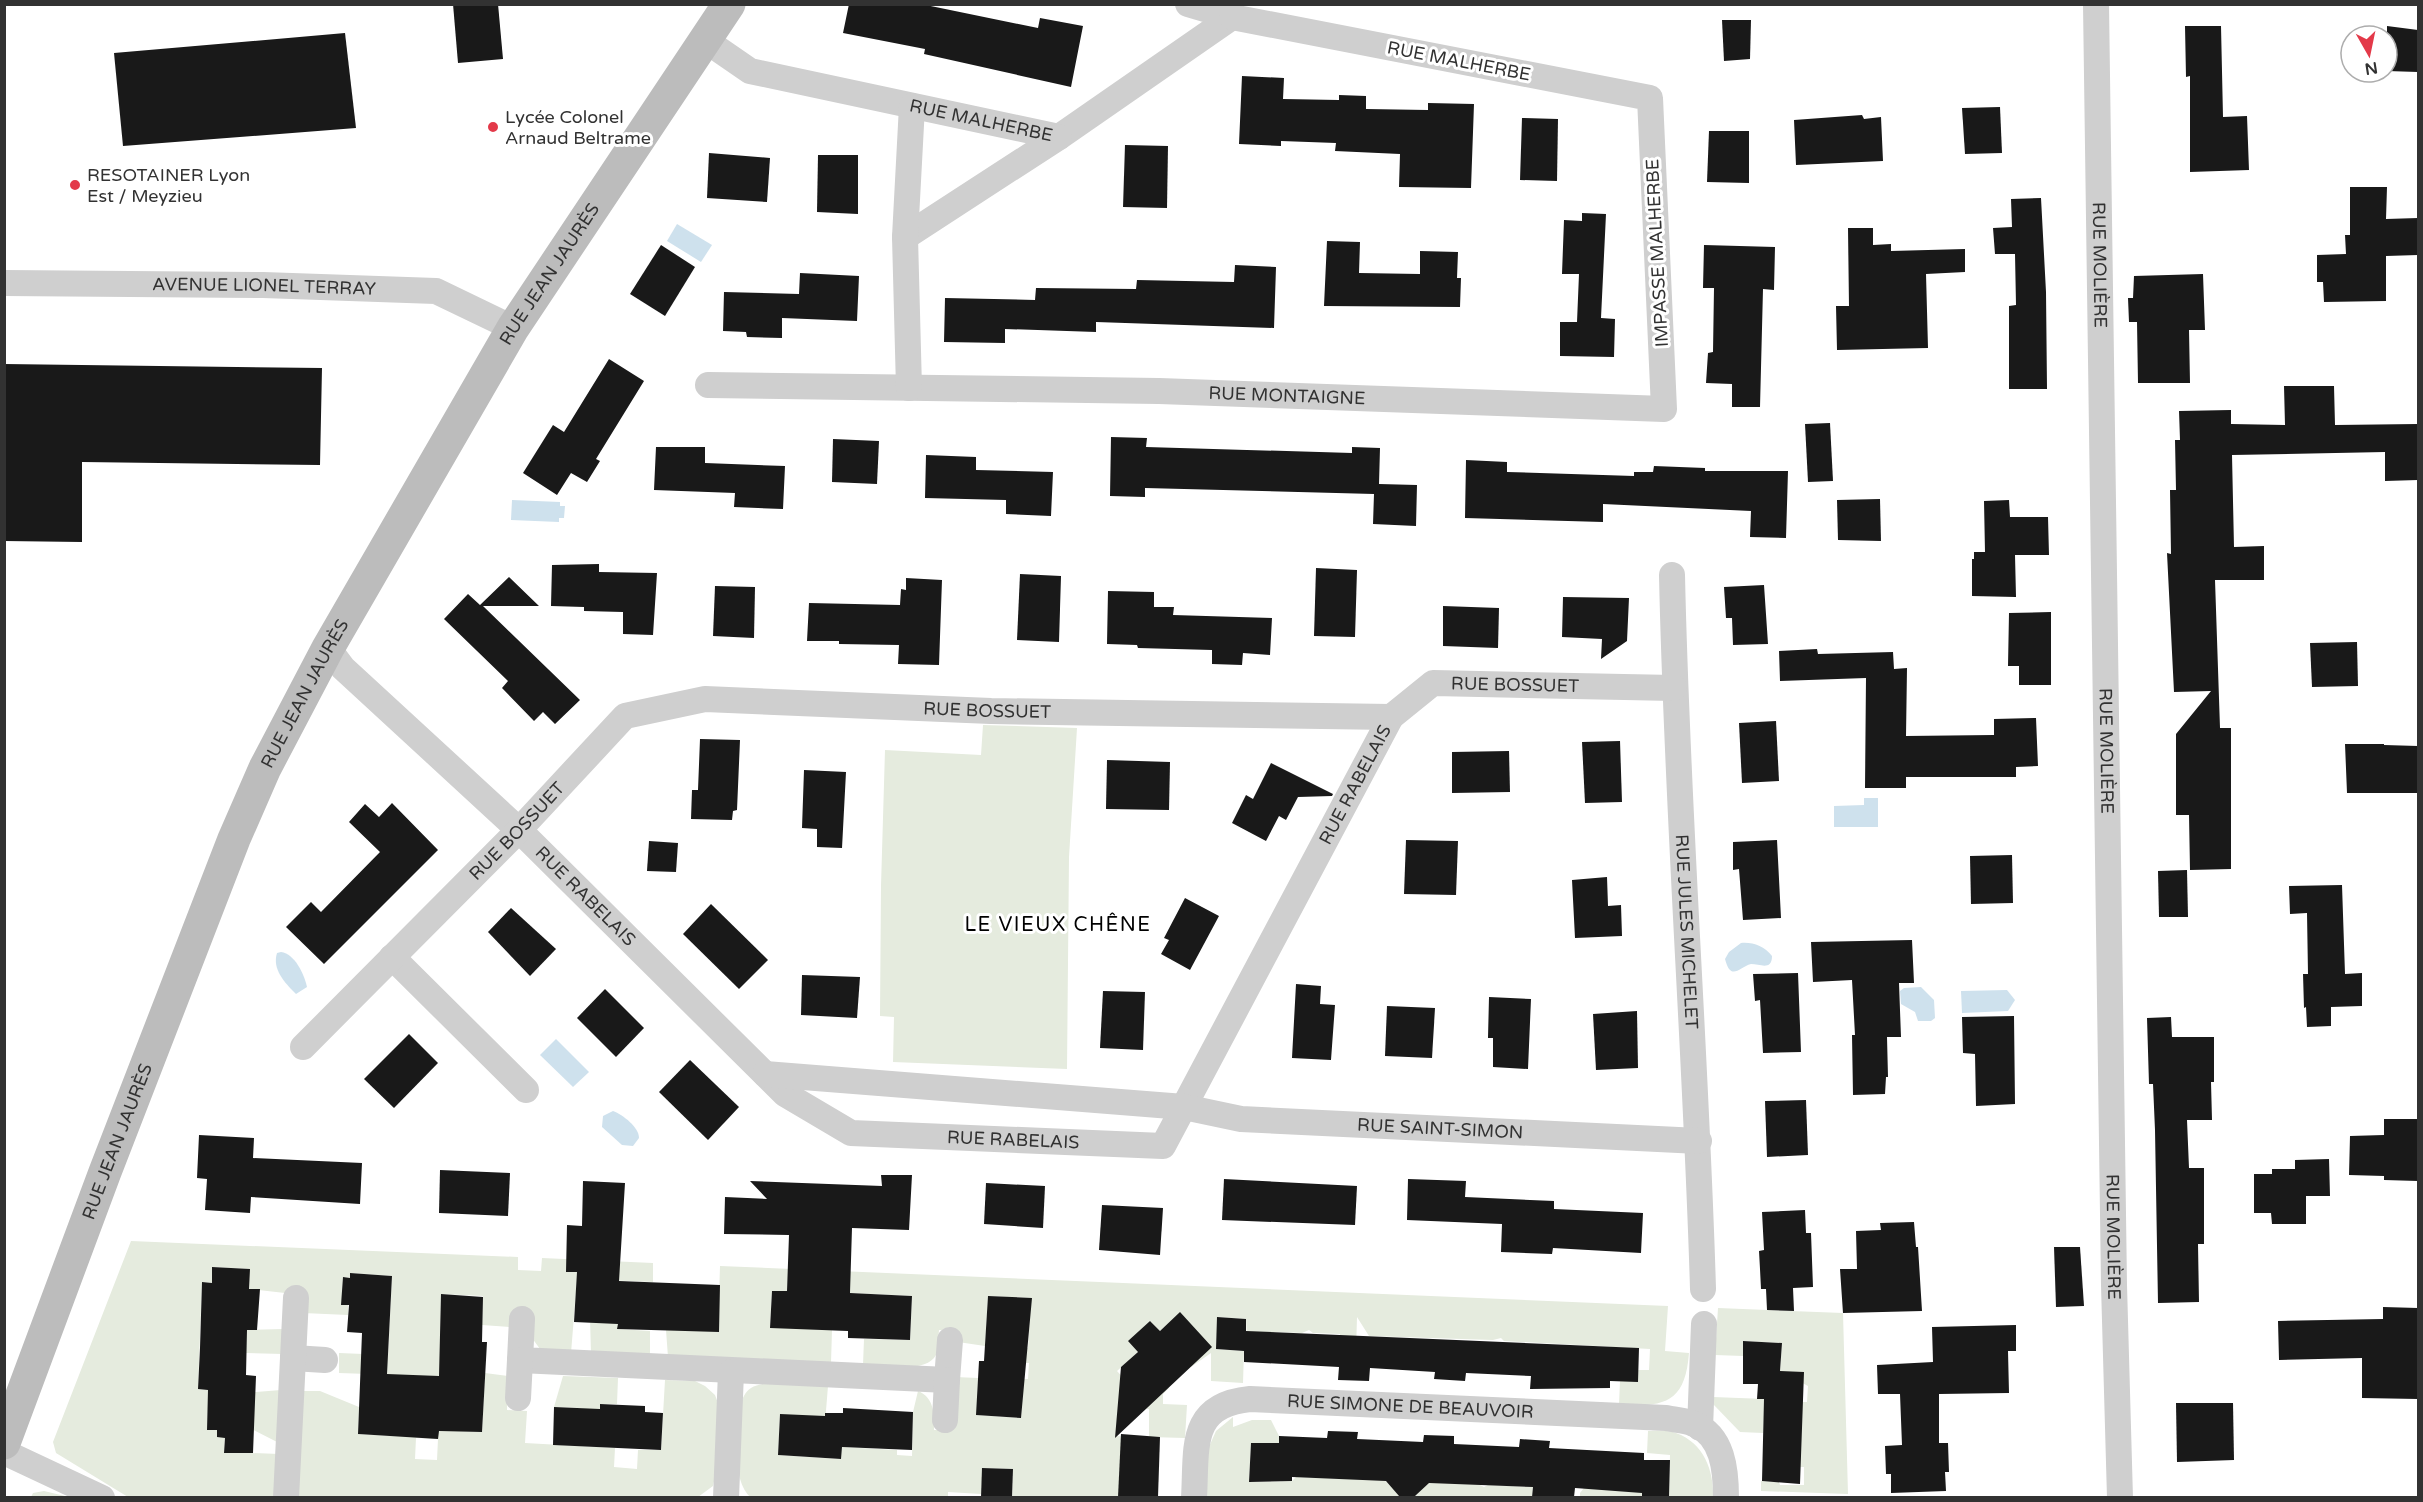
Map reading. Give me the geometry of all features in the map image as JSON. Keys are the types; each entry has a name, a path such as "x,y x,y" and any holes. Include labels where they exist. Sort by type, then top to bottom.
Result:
{"main road":[{"name":"RUE JEAN JAURÈS","path":"4,1443 105,1172 234,839 265,768 328,648 513,328 729,4"}],"street":[{"name":"RUE MALHERBE","path":"1188,4 1232,17 1650,98"},
{"name":"RUE MOLIÈRE","path":"2096,4 2114,1273 2120,1497"},
{"name":"RUE MALHERBE","path":"705,40 750,71 1059,137 1232,17"},
{"name":"IMPASSE MALHERBE","path":"1650,98 1664,409"},
{"path":"909,388 905,237 912,106"},
{"path":"905,237 1059,137"},
{"name":"AVENUE LIONEL TERRAY","path":"4,283 263,285 436,291 513,328"},
{"name":"RUE MONTAIGNE","path":"708,385 1159,391 1664,409"},
{"name":"RUE JULES MICHELET","path":"1672,575 1674,688 1699,1141 1703,1289"},
{"name":"RUE RABELAIS","path":"328,648 343,668 519,831 785,1094 851,1133 1163,1146 1391,717"},
{"name":"RUE BOSSUET","path":"303,1047 519,831 625,716 705,699 990,711 1391,717 1433,683 1674,688"},
{"path":"392,957 526,1090"},
{"path":"765,1074 1184,1107"},
{"name":"RUE SAINT-SIMON","path":"1184,1107 1241,1119 1699,1141"},
{"path":"286,1497 296,1298"},
{"path":"518,1398 522,1319"},
{"path":"1704,1324 1700,1428 1711,1436 1723,1458 1726,1497"},
{"path":"945,1420 950,1340"},
{"path":"293,1358 325,1360"},
{"path":"520,1360 731,1372 947,1380"},
{"path":"726,1497 731,1372"},
{"name":"RUE SIMONE DE BEAUVOIR","path":"1194,1497 1197,1444 1201,1427 1212,1410 1231,1401 1250,1399 1666,1418 1694,1424 1700,1428"},
{"path":"4,1452 89,1495"}],"shaded area":[{"path":"983,725 1077,728 1069,857 1067,1069 893,1062 894,1017 880,1016 885,750 981,755"},
{"path":"131,1241 518,1257 518,1270 541,1271 542,1258 653,1263 653,1282 577,1279 571,1353 540,1349 532,1338 531,1312 512,1311 511,1327 482,1325 483,1296 441,1294 439,1430 482,1432 485,1373 508,1376 507,1410 527,1411 525,1443 615,1448 614,1467 637,1469 638,1450 661,1450 665,1380 695,1381 715,1395 719,1406 716,1472 713,1486 698,1497 297,1497 301,1391 320,1391 359,1407 358,1434 395,1436 398,1375 339,1373 339,1353 388,1355 392,1276 351,1273 350,1278 343,1277 342,1305 348,1305 348,1315 303,1313 285,1293 249,1289 249,1269 213,1267 212,1283 202,1282 198,1389 256,1392 281,1390 279,1443 208,1407 207,1430 217,1430 225,1438 224,1452 279,1454 274,1497 128,1497 56,1453 53,1442","holes":["416,1438 438,1439 437,1460 415,1459"]},
{"path":"720,1266 1668,1306 1665,1351 1689,1353 1683,1382 1670,1398 1649,1405 1619,1405 1620,1381 1638,1370 1649,1370 1650,1349 1504,1341 1501,1338 1493,1340 1369,1336 1357,1317 1356,1352 1340,1352 1340,1334 1313,1333 1309,1330 1302,1333 1274,1332 1273,1347 1247,1336 1246,1319 1218,1317 1216,1349 1244,1351 1243,1383 1211,1381 1211,1353 1191,1367 1186,1362 1180,1313 1160,1331 1150,1321 1129,1341 1138,1352 1117,1371 1143,1400 1163,1381 1169,1388 1163,1394 1163,1404 1187,1405 1185,1438 1149,1437 1149,1409 1118,1407 1116,1436 1134,1437 1120,1467 1119,1497 1012,1497 1013,1469 983,1468 981,1494 948,1492 948,1498 751,1498 740,1479 737,1454 741,1404 746,1393 758,1385 777,1383 828,1386 825,1423 780,1414 778,1455 840,1459 842,1447 897,1450 897,1455 912,1456 913,1412 918,1391 931,1402 934,1430 951,1430 955,1377 978,1378 977,1415 1021,1418 1023,1379 1028,1379 1029,1363 1024,1363 1025,1348 1028,1348 1031,1298 988,1296 985,1346 958,1342 958,1331 939,1330 937,1352 928,1363 900,1368 863,1365 864,1339 910,1340 912,1296 850,1293 788,1277 787,1291 772,1291 770,1327 832,1330 831,1363 668,1357 666,1330 718,1331"},
{"path":"1718,1308 1843,1313 1848,1494 1761,1491 1761,1481 1779,1482 1780,1485 1804,1485 1804,1467 1800,1467 1802,1402 1807,1402 1808,1386 1780,1371 1782,1343 1743,1341 1743,1356 1715,1355"},
{"path":"590,1318 618,1320 618,1329 650,1331 650,1356 591,1354"},
{"path":"283,1329 283,1354 246,1353 247,1330"},
{"path":"563,1376 618,1378 617,1404 600,1404 600,1413 579,1408 554,1407"},
{"path":"1713,1397 1765,1399 1763,1433 1740,1432 1713,1404"},
{"path":"1233,1417 1233,1427 1252,1420 1271,1420 1279,1436 1279,1443 1251,1443 1249,1482 1292,1481 1296,1477 1382,1480 1388,1482 1399,1496 1415,1496 1420,1491 1421,1482 1478,1484 1484,1487 1488,1485 1533,1487 1532,1498 1206,1498 1208,1449 1216,1431"},
{"path":"1648,1431 1673,1432 1694,1444 1709,1468 1713,1497 1669,1497 1670,1455 1647,1453"},
{"path":"1642,1479 1642,1497 1644,1497 1580,1498 1580,1493 1584,1488"},
{"path":"44,1491 69,1497 31,1497 33,1493"}],"water":[{"path":"677,224 712,245 701,262 667,241"},
{"path":"512,500 560,502 560,506 565,506 564,518 559,518 559,522 511,520"},
{"path":"1864,798 1878,798 1878,827 1834,827 1834,806 1864,805"},
{"path":"1741,943 1762,947 1772,956 1770,964 1765,966 1751,964 1736,971 1730,970 1725,959 1729,952"},
{"path":"281,952 291,956 304,976 307,987 296,994 283,980 278,970 277,953"},
{"path":"1921,987 1934,1000 1935,1018 1931,1021 1918,1021 1915,1012 1901,1004 1900,991 1904,988"},
{"path":"2007,990 2015,1000 2008,1011 1962,1013 1961,991"},
{"path":"556,1039 589,1072 573,1087 540,1055"},
{"path":"613,1111 626,1118 636,1130 639,1138 633,1146 622,1145 602,1127 603,1116"}],"building":[{"path":"453,4 498,4 503,59 458,63"},
{"path":"849,4 921,4 1038,28 1040,18 1083,26 1071,87 924,54 925,49 843,33"},
{"path":"1722,20 1751,20 1750,59 1724,61"},
{"path":"2185,26 2221,26 2223,117 2247,116 2249,170 2190,172 2190,76 2186,77"},
{"path":"2399,28 2418,30 2418,72 2399,71"},
{"path":"345,33 356,128 123,146 114,53"},
{"path":"1242,76 1284,78 1283,99 1339,100 1339,95 1366,96 1366,109 1428,110 1428,103 1474,104 1471,188 1399,187 1400,154 1335,151 1336,143 1281,141 1281,146 1239,144"},
{"path":"2000,107 2002,153 1965,154 1962,108"},
{"path":"1862,115 1864,119 1881,117 1883,161 1796,165 1794,120"},
{"path":"1522,118 1558,119 1557,181 1520,180"},
{"path":"1709,131 1749,131 1749,183 1707,182"},
{"path":"1125,145 1168,146 1167,208 1123,207"},
{"path":"709,153 770,158 767,202 707,198"},
{"path":"818,155 858,155 858,214 817,212"},
{"path":"2350,187 2387,187 2386,219 2418,218 2418,255 2386,256 2386,301 2324,302 2323,282 2317,282 2317,255 2346,254 2345,235 2350,235"},
{"path":"2041,198 2046,292 2047,389 2009,389 2009,306 2016,305 2015,254 1995,254 1993,228 2012,227 2011,199"},
{"path":"1582,213 1606,214 1601,318 1615,319 1614,357 1560,356 1560,322 1577,322 1579,274 1562,274 1564,220 1582,221"},
{"path":"1848,228 1873,228 1873,245 1891,244 1891,251 1965,249 1965,272 1926,274 1928,348 1837,350 1836,306 1849,306"},
{"path":"1327,241 1360,242 1359,273 1420,274 1420,251 1458,252 1457,278 1461,278 1460,307 1324,306"},
{"path":"661,245 695,267 665,316 630,294"},
{"path":"1704,245 1775,247 1774,290 1763,289 1760,407 1732,407 1732,384 1706,383 1708,353 1713,352 1714,288 1703,288"},
{"path":"1235,265 1276,267 1274,328 1096,322 1096,332 1005,329 1005,343 944,342 945,298 1035,300 1036,288 1136,289 1137,280 1234,282"},
{"path":"800,273 859,276 857,321 782,318 782,338 747,337 746,332 723,331 724,292 799,294"},
{"path":"2203,274 2205,330 2189,330 2190,383 2138,383 2137,322 2129,322 2128,298 2133,298 2134,276"},
{"path":"609,359 644,381 596,459 600,461 587,482 571,473 557,495 523,473 553,425 564,432"},
{"path":"4,364 322,368 320,465 82,462 82,542 4,541"},
{"path":"2284,386 2334,386 2335,425 2418,424 2418,480 2385,481 2385,452 2232,455 2234,547 2264,546 2264,580 2215,580 2220,728 2231,728 2231,869 2190,870 2189,815 2176,815 2176,734 2211,691 2174,692 2167,553 2171,554 2170,490 2176,490 2175,440 2180,440 2179,411 2231,410 2231,424 2285,425"},
{"path":"1830,423 1833,481 1808,482 1805,424"},
{"path":"1111,437 1147,438 1146,447 1352,453 1352,447 1380,448 1379,484 1417,485 1416,526 1373,524 1374,494 1145,488 1145,497 1110,496"},
{"path":"833,439 879,441 877,484 832,482"},
{"path":"656,447 705,447 705,463 785,466 783,509 734,507 735,493 654,490"},
{"path":"926,455 976,457 976,470 1053,472 1051,516 1006,514 1006,500 925,498"},
{"path":"1466,460 1507,462 1507,472 1634,476 1634,472 1653,472 1654,466 1705,468 1705,471 1788,471 1786,538 1750,537 1751,511 1603,504 1603,522 1465,518"},
{"path":"1880,499 1881,541 1838,540 1837,500"},
{"path":"2009,500 2010,517 2048,517 2049,555 2015,555 2016,597 1972,596 1974,552 1985,552 1984,501"},
{"path":"599,564 599,572 657,573 653,635 623,634 623,612 584,611 584,607 551,606 552,565"},
{"path":"1316,568 1357,570 1355,637 1314,636"},
{"path":"1020,574 1061,576 1059,642 1017,640"},
{"path":"509,577 539,606 483,606 580,700 555,724 543,712 534,721 502,688 508,681 444,619 468,594 480,605"},
{"path":"906,578 942,580 939,665 898,664 899,645 807,641 809,603 900,605 901,589 906,590"},
{"path":"1764,585 1768,644 1733,645 1732,618 1726,618 1724,587"},
{"path":"715,586 755,587 754,638 713,636"},
{"path":"1108,591 1154,592 1154,607 1174,607 1173,615 1272,618 1270,655 1243,653 1242,665 1212,664 1212,650 1138,648 1137,645 1107,644"},
{"path":"1563,597 1629,598 1627,641 1601,659 1602,639 1562,637"},
{"path":"1443,606 1499,608 1498,648 1443,646"},
{"path":"2051,612 2051,685 2019,685 2019,666 2008,666 2009,613"},
{"path":"2357,642 2358,686 2312,687 2310,643"},
{"path":"1817,649 1818,654 1893,652 1894,669 1907,668 1906,736 1994,735 1994,719 2036,718 2038,766 2016,767 2016,777 1906,777 1906,788 1865,788 1866,678 1780,681 1779,651"},
{"path":"1776,721 1779,781 1742,783 1739,723"},
{"path":"700,739 740,740 737,810 733,811 732,820 691,819 692,790 698,790"},
{"path":"1620,741 1622,802 1585,803 1582,742"},
{"path":"2345,744 2418,746 2418,793 2347,793"},
{"path":"1509,751 1510,792 1452,793 1452,752"},
{"path":"1107,760 1170,762 1169,810 1106,809"},
{"path":"1271,763 1333,794 1332,796 1298,797 1286,820 1279,816 1266,841 1232,823 1246,795 1253,799"},
{"path":"804,770 846,772 842,848 817,847 817,829 802,828"},
{"path":"392,803 438,850 324,964 286,927 311,902 321,912 380,852 349,822 365,804 379,817"},
{"path":"1406,840 1458,841 1456,895 1404,894"},
{"path":"1777,840 1781,918 1743,920 1739,869 1733,870 1733,842"},
{"path":"649,841 678,843 676,872 647,871"},
{"path":"2012,855 2013,903 1971,904 1970,856"},
{"path":"2187,870 2188,917 2159,917 2158,871"},
{"path":"1607,877 1608,906 1621,905 1622,936 1575,938 1572,880"},
{"path":"2342,885 2345,974 2362,973 2362,1006 2331,1007 2331,1026 2307,1027 2303,974 2308,974 2307,913 2290,914 2289,886"},
{"path":"1185,898 1219,916 1190,970 1161,954 1169,940 1164,938"},
{"path":"711,904 768,960 739,989 683,934"},
{"path":"511,908 556,949 530,976 488,932"},
{"path":"1912,940 1914,983 1899,983 1901,1037 1887,1037 1888,1077 1886,1077 1885,1094 1853,1095 1852,1035 1855,1035 1852,980 1813,982 1811,942"},
{"path":"1798,973 1801,1052 1763,1053 1760,1000 1755,1001 1753,974"},
{"path":"802,975 860,977 857,1018 801,1015"},
{"path":"1296,984 1321,986 1320,1004 1335,1005 1331,1060 1292,1058"},
{"path":"605,989 644,1028 616,1057 577,1018"},
{"path":"1103,991 1145,992 1143,1050 1100,1048"},
{"path":"1489,997 1531,999 1528,1069 1493,1067 1493,1038 1488,1038"},
{"path":"1387,1006 1435,1008 1432,1058 1385,1056"},
{"path":"1637,1011 1638,1068 1596,1070 1593,1014"},
{"path":"2014,1016 2015,1104 1976,1106 1975,1054 1963,1053 1962,1017"},
{"path":"2171,1017 2172,1037 2214,1037 2214,1082 2211,1082 2212,1120 2187,1120 2189,1168 2204,1168 2204,1244 2198,1244 2199,1302 2158,1303 2155,1130 2153,1084 2149,1084 2147,1018"},
{"path":"409,1034 438,1063 394,1108 364,1079"},
{"path":"690,1060 739,1107 708,1140 659,1092"},
{"path":"1806,1100 1808,1155 1767,1157 1765,1101"},
{"path":"2384,1119 2418,1119 2418,1181 2384,1180 2384,1176 2349,1175 2350,1136 2384,1135"},
{"path":"199,1135 254,1138 253,1158 362,1163 360,1204 251,1197 250,1213 205,1210 207,1179 197,1178"},
{"path":"2329,1159 2330,1196 2306,1196 2306,1224 2272,1224 2271,1213 2254,1213 2254,1174 2272,1174 2272,1169 2295,1169 2295,1160"},
{"path":"440,1170 510,1173 508,1216 439,1213"},
{"path":"881,1175 912,1175 909,1230 852,1228 850,1293 912,1296 910,1340 848,1338 848,1331 770,1328 772,1291 787,1291 789,1235 724,1234 725,1197 767,1199 750,1181 882,1186"},
{"path":"1224,1179 1357,1186 1355,1225 1222,1220"},
{"path":"1408,1179 1466,1181 1465,1197 1554,1201 1554,1209 1643,1213 1641,1253 1553,1248 1552,1254 1501,1252 1502,1224 1407,1220"},
{"path":"583,1181 625,1183 619,1281 720,1285 719,1332 617,1329 618,1324 574,1322 577,1272 566,1272 567,1225 582,1226"},
{"path":"986,1183 1045,1186 1043,1228 984,1224"},
{"path":"1102,1205 1163,1208 1160,1255 1099,1250"},
{"path":"1805,1210 1806,1233 1811,1233 1813,1287 1793,1288 1794,1311 1767,1310 1766,1289 1761,1289 1759,1251 1764,1250 1762,1212"},
{"path":"1914,1222 1922,1311 1843,1313 1840,1269 1857,1269 1856,1231 1881,1230 1880,1223"},
{"path":"2054,1247 2080,1247 2084,1306 2056,1307"},
{"path":"212,1267 250,1269 249,1289 260,1289 257,1330 247,1330 246,1375 256,1376 253,1453 224,1453 225,1438 217,1437 217,1430 207,1430 208,1390 198,1389 202,1282 212,1283"},
{"path":"350,1273 392,1276 387,1374 439,1376 441,1294 483,1297 482,1342 487,1342 482,1432 439,1431 438,1439 358,1434 362,1333 347,1332 349,1305 341,1305 343,1277 350,1278"},
{"path":"988,1296 1032,1298 1021,1418 976,1415 979,1361 984,1361"},
{"path":"2383,1307 2418,1308 2418,1399 2362,1398 2362,1358 2279,1360 2278,1321 2383,1319"},
{"path":"1180,1312 1212,1347 1115,1438 1121,1367 1138,1352 1128,1341 1150,1321 1160,1331"},
{"path":"1217,1317 1246,1319 1246,1331 1639,1348 1638,1382 1610,1381 1610,1388 1530,1389 1531,1376 1466,1373 1465,1381 1434,1379 1435,1372 1370,1368 1369,1381 1338,1380 1339,1367 1244,1362 1244,1351 1216,1349"},
{"path":"2016,1325 2016,1351 2008,1351 2009,1393 1939,1394 1939,1443 1948,1443 1949,1472 1945,1472 1946,1491 1891,1493 1891,1474 1886,1474 1885,1446 1902,1445 1900,1394 1878,1394 1877,1365 1933,1362 1932,1327"},
{"path":"1743,1341 1782,1343 1780,1371 1804,1372 1800,1484 1762,1481 1764,1399 1757,1399 1758,1384 1743,1384"},
{"path":"2176,1403 2233,1403 2234,1460 2177,1462"},
{"path":"600,1404 645,1406 645,1412 663,1413 661,1450 553,1445 554,1407 600,1409"},
{"path":"843,1408 913,1412 912,1450 842,1447 841,1459 778,1455 780,1414 825,1416 825,1413 843,1413"},
{"path":"1328,1431 1358,1432 1357,1439 1423,1442 1424,1435 1454,1436 1454,1444 1519,1447 1520,1439 1550,1441 1549,1448 1644,1453 1644,1460 1670,1460 1669,1497 1642,1497 1642,1493 1575,1488 1574,1497 1532,1497 1533,1487 1429,1483 1415,1496 1399,1496 1386,1481 1292,1477 1292,1481 1249,1482 1251,1443 1279,1443 1279,1436 1327,1438"},
{"path":"1121,1434 1160,1437 1158,1497 1118,1497"},
{"path":"982,1468 1013,1469 1012,1497 981,1497"}],"place":[{"name":"Lycée Colonel Arnaud Beltrame","path":"493,127"},
{"name":"RESOTAINER Lyon Est / Meyzieu","path":"75,185"}],"district":[{"name":"LE VIEUX CHÊNE","path":"1058,924"}]}
